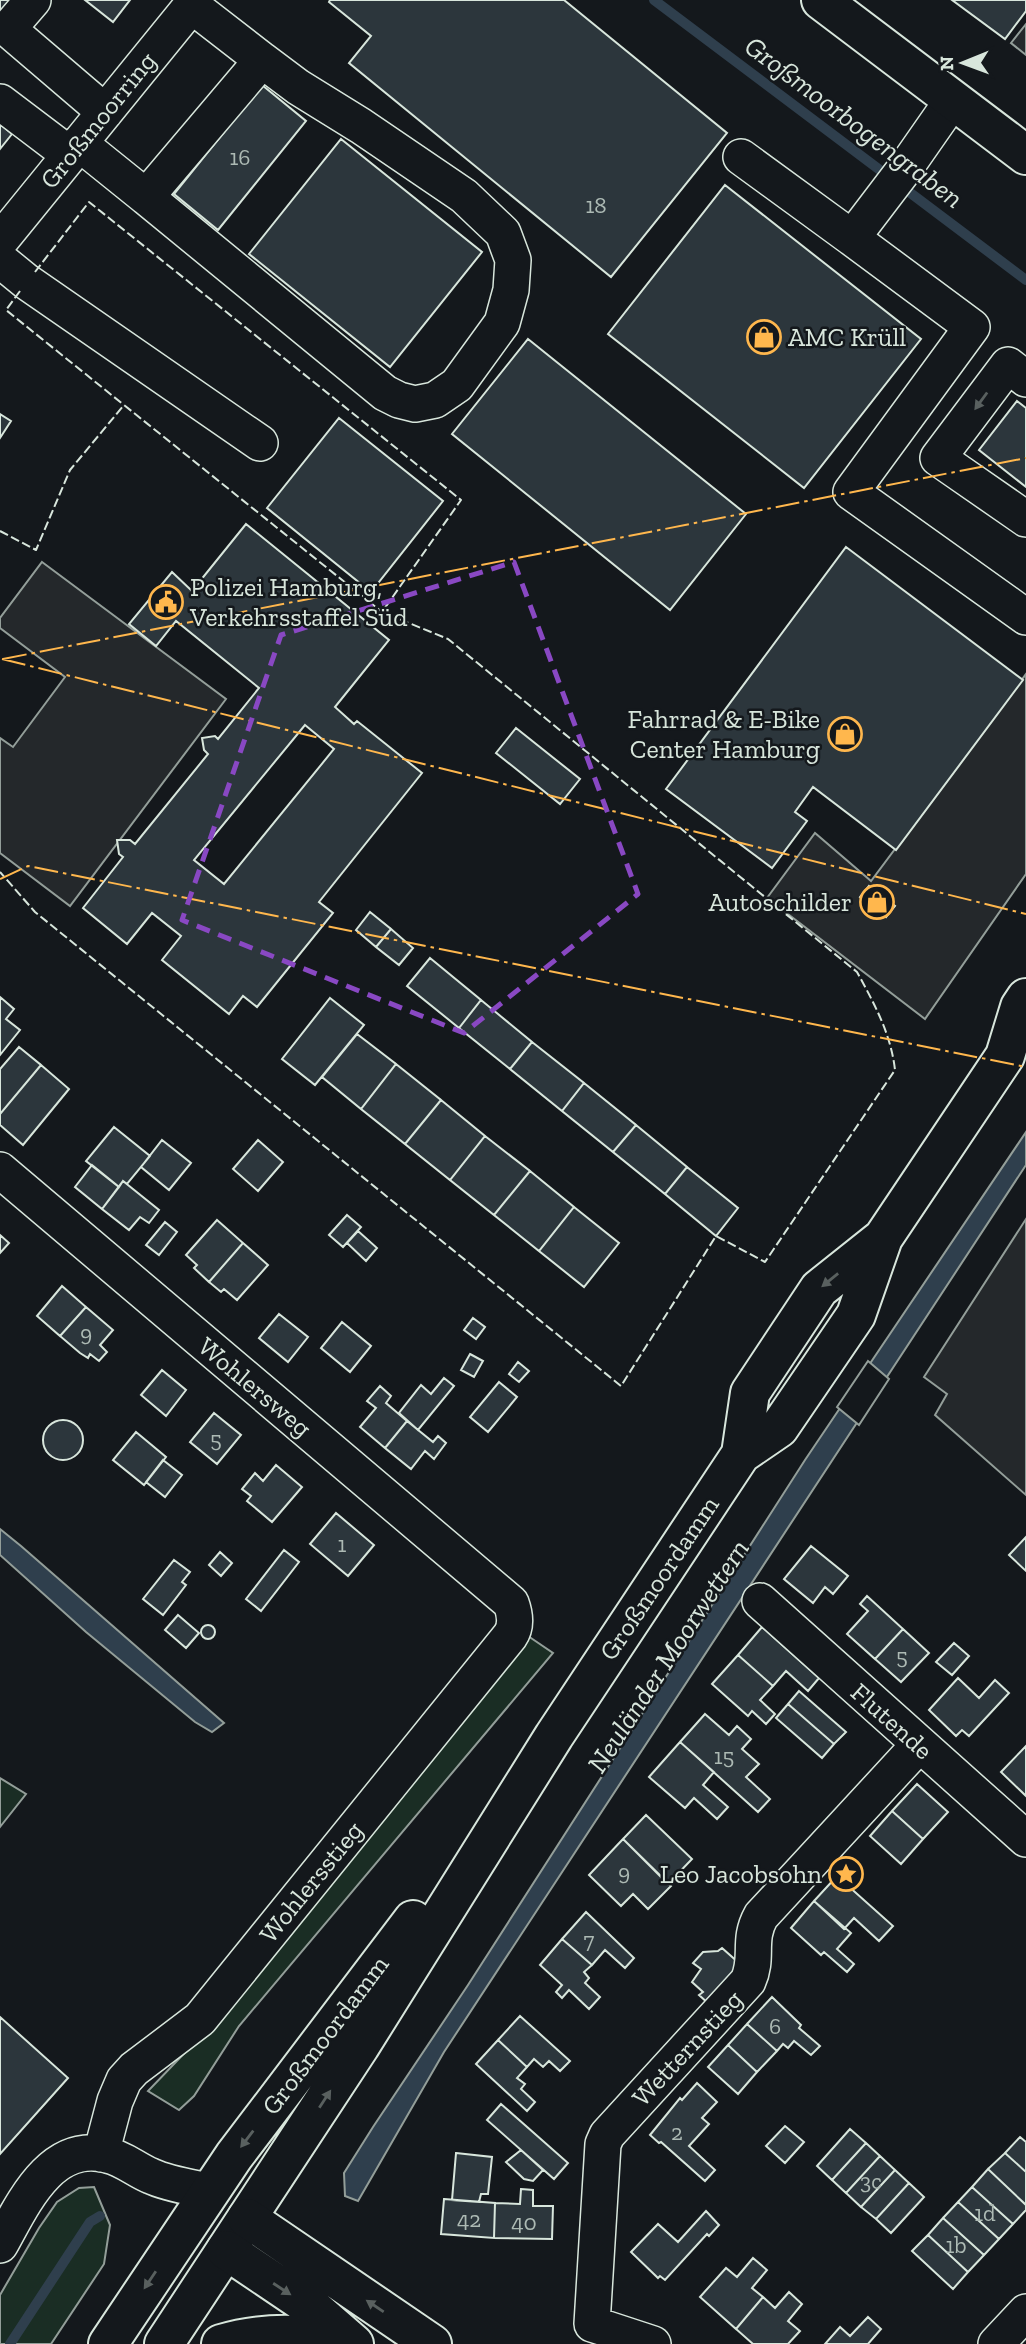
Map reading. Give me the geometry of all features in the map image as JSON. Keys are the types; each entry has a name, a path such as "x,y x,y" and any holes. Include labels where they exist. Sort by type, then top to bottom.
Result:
{"main road":[{"path":"821,0 1026,155"},
{"name":"Großmoordamm","path":"164,2344 366,2036 554,1736 741,1454 779,1428 856,1315 883,1238 1016,1048 1020,1007 1026,998"},
{"name":"Großmoordamm","path":"741,1454 750,1393 819,1289 883,1238"},
{"name":"Großmoordamm","path":"108,2344 209,2191 288,2083 554,1736"},
{"path":"209,2191 432,2344"},
{"path":"188,2223 315,2310 352,2343"},
{"path":"221,2344 246,2337 290,2334 322,2336 352,2343"}],"street":[{"path":"33,0 8,29 105,112"},
{"path":"0,102 146,197 385,393 415,404 435,400 457,385 502,323 511,290 513,260 503,233 464,196 298,87 193,3"},
{"name":"Großmoorring","path":"0,241 193,3"},
{"path":"146,197 262,60"},
{"path":"852,239 952,101"},
{"path":"741,157 971,327 851,492 1026,617"},
{"path":"0,260 27,282 260,443"},
{"path":"1026,379 1007,365 939,458 1026,519"},
{"name":"Wohlersweg","path":"0,1170 510,1603"},
{"name":"Flutende","path":"760,1601 1026,1839"},
{"name":"Wohlersstieg","path":"101,2154 115,2101 124,2080 134,2069 200,2019 256,1951 513,1632 515,1618 510,1603"},
{"name":"Wetternstieg","path":"653,2344 592,2324 603,2144 607,2134 748,1981 754,1961 752,1936 761,1916 919,1745"},
{"path":"0,2245 23,2202 52,2168 64,2159 74,2156 101,2154 119,2159 153,2178 209,2191"},
{"path":"153,2178 188,2223"},
{"path":"996,2344 1026,2312"}],"highlighted area":[{"path":"514,562 638,894 464,1033 182,920 281,635"}],"green space":[{"path":"528,1636 553,1653 239,2026 194,2096 179,2110 148,2091 198,2039"},
{"path":"0,1778 26,1794 0,1827"},
{"path":"94,2187 110,2225 104,2264 51,2344 0,2344 0,2295 39,2228 57,2202 79,2188"}],"shaded area":[{"path":"1026,24 1026,55 1011,43"},
{"path":"42,562 226,699 70,906 0,853 0,738 13,747 65,677 0,628 0,618"},
{"path":"1026,674 1026,874 925,1019 767,898 815,833 871,881"},
{"path":"1026,1219 1026,1495 935,1415 947,1394 924,1377"}],"water":[{"path":"1026,1132 1026,1165 444,2052 358,2201 345,2196 344,2173 373,2127 468,1985 805,1460"},
{"path":"0,1529 224,1723 212,1732 195,1722 86,1632 0,1555"}],"pier":[{"path":"868,1361 889,1379 859,1425 837,1407"}],"building":[{"path":"0,0 21,0 0,26"},
{"path":"85,0 130,0 113,22"},
{"path":"564,0 727,133 611,277 349,63 371,36 329,2"},
{"path":"952,0 1026,0 1026,11 1005,39"},
{"path":"262,85 306,121 218,230 174,194"},
{"path":"0,124 12,134 0,149"},
{"path":"341,139 482,252 390,367 249,254"},
{"name":"AMC Krüll","path":"725,185 921,339 804,488 608,334"},
{"path":"528,339 746,514 670,610 452,434"},
{"path":"1017,401 1026,408 1026,487 979,450"},
{"path":"0,414 11,421 0,438"},
{"path":"339,418 443,501 371,592 267,508"},
{"path":"246,524 389,640 335,707 354,724 357,721 422,773 319,902 333,913 257,1007 243,996 229,1014 162,960 181,936 152,913 127,944 83,908 123,857 119,854 117,840 130,840 135,844 208,754 204,750 202,738 215,736 218,739 259,688 176,621 156,646 129,624 172,572 192,591","holes":["305,725 334,749 224,884 194,860"]},
{"name":"Fahrrad & E-Bike Center Hamburg","path":"846,547 1023,680 896,850 813,787 795,812 807,821 772,868 666,789"},
{"path":"516,728 580,779 560,804 496,753"},
{"name":"Autoschilder","path":"869,886 895,906 886,917 860,897"},
{"path":"370,912 391,929 376,947 356,930"},
{"path":"391,929 413,948 399,965 376,947"},
{"path":"430,958 481,1000 459,1028 407,986"},
{"path":"0,997 14,1009 6,1019 20,1030 0,1055"},
{"path":"330,998 364,1025 315,1085 282,1059"},
{"path":"481,1000 532,1042 510,1069 459,1028"},
{"path":"357,1034 396,1064 361,1109 322,1077"},
{"path":"532,1042 584,1083 562,1111 510,1069"},
{"path":"19,1047 41,1065 0,1114 0,1069"},
{"path":"396,1064 441,1100 405,1144 361,1109"},
{"path":"41,1065 69,1089 23,1145 0,1125 0,1114"},
{"path":"584,1083 636,1125 613,1152 562,1111"},
{"path":"441,1100 485,1136 450,1180 405,1144"},
{"path":"636,1125 687,1167 665,1194 613,1152"},
{"path":"114,1127 150,1156 127,1184 123,1181 119,1187 86,1161"},
{"path":"485,1136 530,1171 494,1215 450,1180"},
{"path":"162,1140 191,1163 169,1190 141,1167"},
{"path":"258,1140 283,1162 258,1191 233,1169"},
{"path":"92,1165 119,1187 102,1209 75,1187"},
{"path":"687,1167 738,1208 716,1236 665,1194"},
{"path":"530,1171 574,1207 539,1251 494,1215"},
{"path":"123,1181 159,1210 149,1223 140,1217 129,1230 102,1209"},
{"path":"574,1207 619,1243 584,1287 539,1251"},
{"path":"347,1215 361,1227 343,1247 329,1235"},
{"path":"217,1220 243,1243 209,1282 194,1268 197,1265 186,1255"},
{"path":"165,1222 177,1232 159,1255 146,1245"},
{"path":"358,1231 377,1248 366,1261 347,1243"},
{"path":"0,1235 9,1243 0,1253"},
{"path":"243,1243 268,1265 237,1300 224,1289 221,1292 209,1282"},
{"path":"62,1286 86,1307 60,1336 37,1316"},
{"path":"86,1307 113,1330 100,1345 107,1352 99,1361 90,1354 88,1358 80,1353 60,1336"},
{"path":"279,1314 308,1337 288,1362 259,1338"},
{"path":"473,1318 485,1327 476,1339 464,1330"},
{"path":"342,1322 371,1346 350,1372 321,1348"},
{"path":"470,1354 483,1361 474,1377 461,1370"},
{"path":"518,1362 529,1371 519,1382 509,1374"},
{"path":"162,1370 186,1390 166,1416 141,1395"},
{"path":"444,1378 454,1386 418,1430 399,1413 421,1385 431,1394"},
{"path":"499,1382 517,1397 488,1432 470,1417"},
{"path":"380,1386 391,1396 386,1403 407,1421 385,1448 360,1427 376,1408 367,1401"},
{"path":"214,1413 241,1435 217,1464 190,1442"},
{"path":"63,1420 71,1421 77,1426 82,1432 82,1448 77,1454 71,1459 63,1460 55,1459 49,1454 44,1448 43,1440 44,1432 49,1426 55,1421"},
{"path":"407,1421 433,1442 438,1436 446,1443 434,1459 425,1451 411,1469 385,1448"},
{"path":"136,1432 166,1457 144,1485 113,1460"},
{"path":"163,1460 182,1475 165,1497 146,1482"},
{"path":"276,1465 302,1487 272,1522 247,1501 251,1496 242,1489 255,1473 263,1481"},
{"path":"336,1513 374,1545 348,1576 310,1544"},
{"path":"1026,1537 1026,1571 1009,1555"},
{"path":"811,1546 848,1576 833,1594 825,1587 813,1603 784,1579"},
{"path":"284,1550 299,1562 261,1611 246,1599"},
{"path":"220,1552 232,1563 221,1576 209,1565"},
{"path":"174,1560 190,1572 182,1582 186,1585 163,1615 143,1599"},
{"path":"867,1596 903,1629 875,1659 847,1634 868,1611 860,1604"},
{"path":"178,1615 199,1633 186,1648 165,1630"},
{"path":"208,1625 213,1627 213,1637 208,1639 203,1637 201,1632 203,1627"},
{"path":"762,1627 819,1678 808,1691 786,1671 773,1686 738,1655"},
{"path":"903,1629 929,1653 901,1682 875,1659"},
{"path":"954,1643 969,1656 952,1675 936,1662"},
{"path":"738,1655 773,1686 760,1700 775,1714 766,1724 752,1711 748,1716 712,1684"},
{"path":"958,1678 979,1698 995,1680 1009,1693 969,1736 962,1730 956,1736 929,1710"},
{"path":"799,1691 846,1732 834,1744 788,1704"},
{"path":"788,1704 834,1744 822,1758 776,1718"},
{"path":"705,1714 729,1735 737,1726 751,1739 742,1749 759,1764 746,1777 770,1799 758,1812 680,1742"},
{"path":"680,1742 714,1772 703,1785 728,1807 717,1819 694,1798 685,1808 649,1777"},
{"path":"1026,1746 1026,1796 1001,1772"},
{"path":"917,1784 948,1812 923,1839 892,1811"},
{"path":"892,1811 923,1839 901,1864 870,1836"},
{"path":"646,1815 692,1859 668,1884 623,1839"},
{"path":"623,1839 671,1886 648,1909 633,1894 621,1906 589,1875"},
{"path":"837,1876 893,1926 879,1941 854,1918 844,1929 814,1901"},
{"path":"814,1901 851,1933 837,1949 854,1964 847,1972 824,1952 821,1955 791,1928"},
{"path":"586,1912 634,1958 625,1968 605,1950 592,1965 562,1939"},
{"path":"562,1939 592,1965 584,1972 589,1978 585,1983 600,1997 589,2009 569,1990 562,1998 556,1992 562,1985 540,1965"},
{"path":"722,1948 740,1964 709,2004 699,1995 703,1992 692,1982 701,1969 693,1963 703,1952 718,1951"},
{"path":"772,1997 801,2025 799,2028 820,2046 811,2055 794,2041 788,2048 783,2044 777,2051 747,2024"},
{"path":"520,2016 570,2061 560,2071 549,2061 543,2067 534,2059 527,2067 498,2040"},
{"path":"0,2017 68,2078 0,2154"},
{"path":"747,2024 777,2051 757,2072 728,2045"},
{"path":"498,2040 527,2067 517,2078 525,2084 521,2089 535,2102 527,2111 476,2064"},
{"path":"728,2045 757,2072 738,2094 708,2067"},
{"path":"697,2083 717,2102 702,2118 709,2124 689,2146 715,2170 705,2181 650,2135 680,2098 682,2100"},
{"path":"501,2104 568,2163 554,2179 487,2120"},
{"path":"785,2126 804,2142 785,2163 766,2146"},
{"path":"850,2129 866,2143 832,2180 817,2166"},
{"path":"1020,2137 1026,2142 1026,2172 1005,2153"},
{"path":"866,2143 880,2156 846,2193 832,2180"},
{"path":"521,2150 543,2170 533,2181 524,2179 506,2162"},
{"path":"456,2153 492,2157 488,2194 481,2194 479,2202 452,2200"},
{"path":"1005,2153 1026,2172 1026,2205 988,2169"},
{"path":"880,2156 895,2170 861,2207 846,2193"},
{"path":"988,2169 1026,2205 1026,2210 1013,2224 972,2187"},
{"path":"895,2170 909,2183 876,2219 861,2207"},
{"path":"909,2183 924,2197 891,2233 876,2219"},
{"path":"972,2187 1013,2224 999,2239 958,2202"},
{"path":"521,2189 533,2190 533,2206 553,2206 552,2239 494,2238 495,2203 520,2204"},
{"path":"444,2199 495,2203 494,2238 441,2234"},
{"path":"958,2202 999,2239 984,2255 943,2218"},
{"path":"706,2211 719,2225 709,2236 707,2234 665,2280 660,2276 658,2278 631,2252 658,2224 678,2242"},
{"path":"943,2218 984,2255 968,2272 928,2235"},
{"path":"928,2235 968,2272 953,2289 912,2251"},
{"path":"753,2258 767,2270 752,2288 763,2297 736,2329 700,2297 726,2268 737,2277"},
{"path":"789,2292 802,2304 788,2321 800,2331 788,2344 753,2344 736,2329 763,2297 775,2308"},
{"path":"868,2317 881,2329 868,2344 825,2344 840,2327 850,2336"}],"waterway":[{"name":"Großmoorbogengraben","path":"654,0 1026,280"},
{"name":"Neuländer Moorwettern","path":"10,2344 90,2222 100,2216"}],"fence":[{"path":"35,272 89,202 461,500 382,612"},
{"path":"20,291 6,310 124,405"},
{"path":"0,531 36,550 70,470 124,405 382,612 448,639 857,972 886,1031 895,1070 765,1262 716,1236 621,1386 35,912 0,872"}],"power":[{"path":"3,659 1026,458"},
{"path":"2,659 1026,914"},
{"path":"0,879 28,866 1026,1067"}],"place":[{"name":"AMC Krüll","path":"764,337"},
{"name":"Polizei Hamburg, Verkehrsstaffel Süd","path":"166,602"},
{"name":"Fahrrad & E-Bike Center Hamburg","path":"845,734"},
{"name":"Autoschilder","path":"877,902"},
{"name":"Leo Jacobsohn","path":"846,1874"}]}
